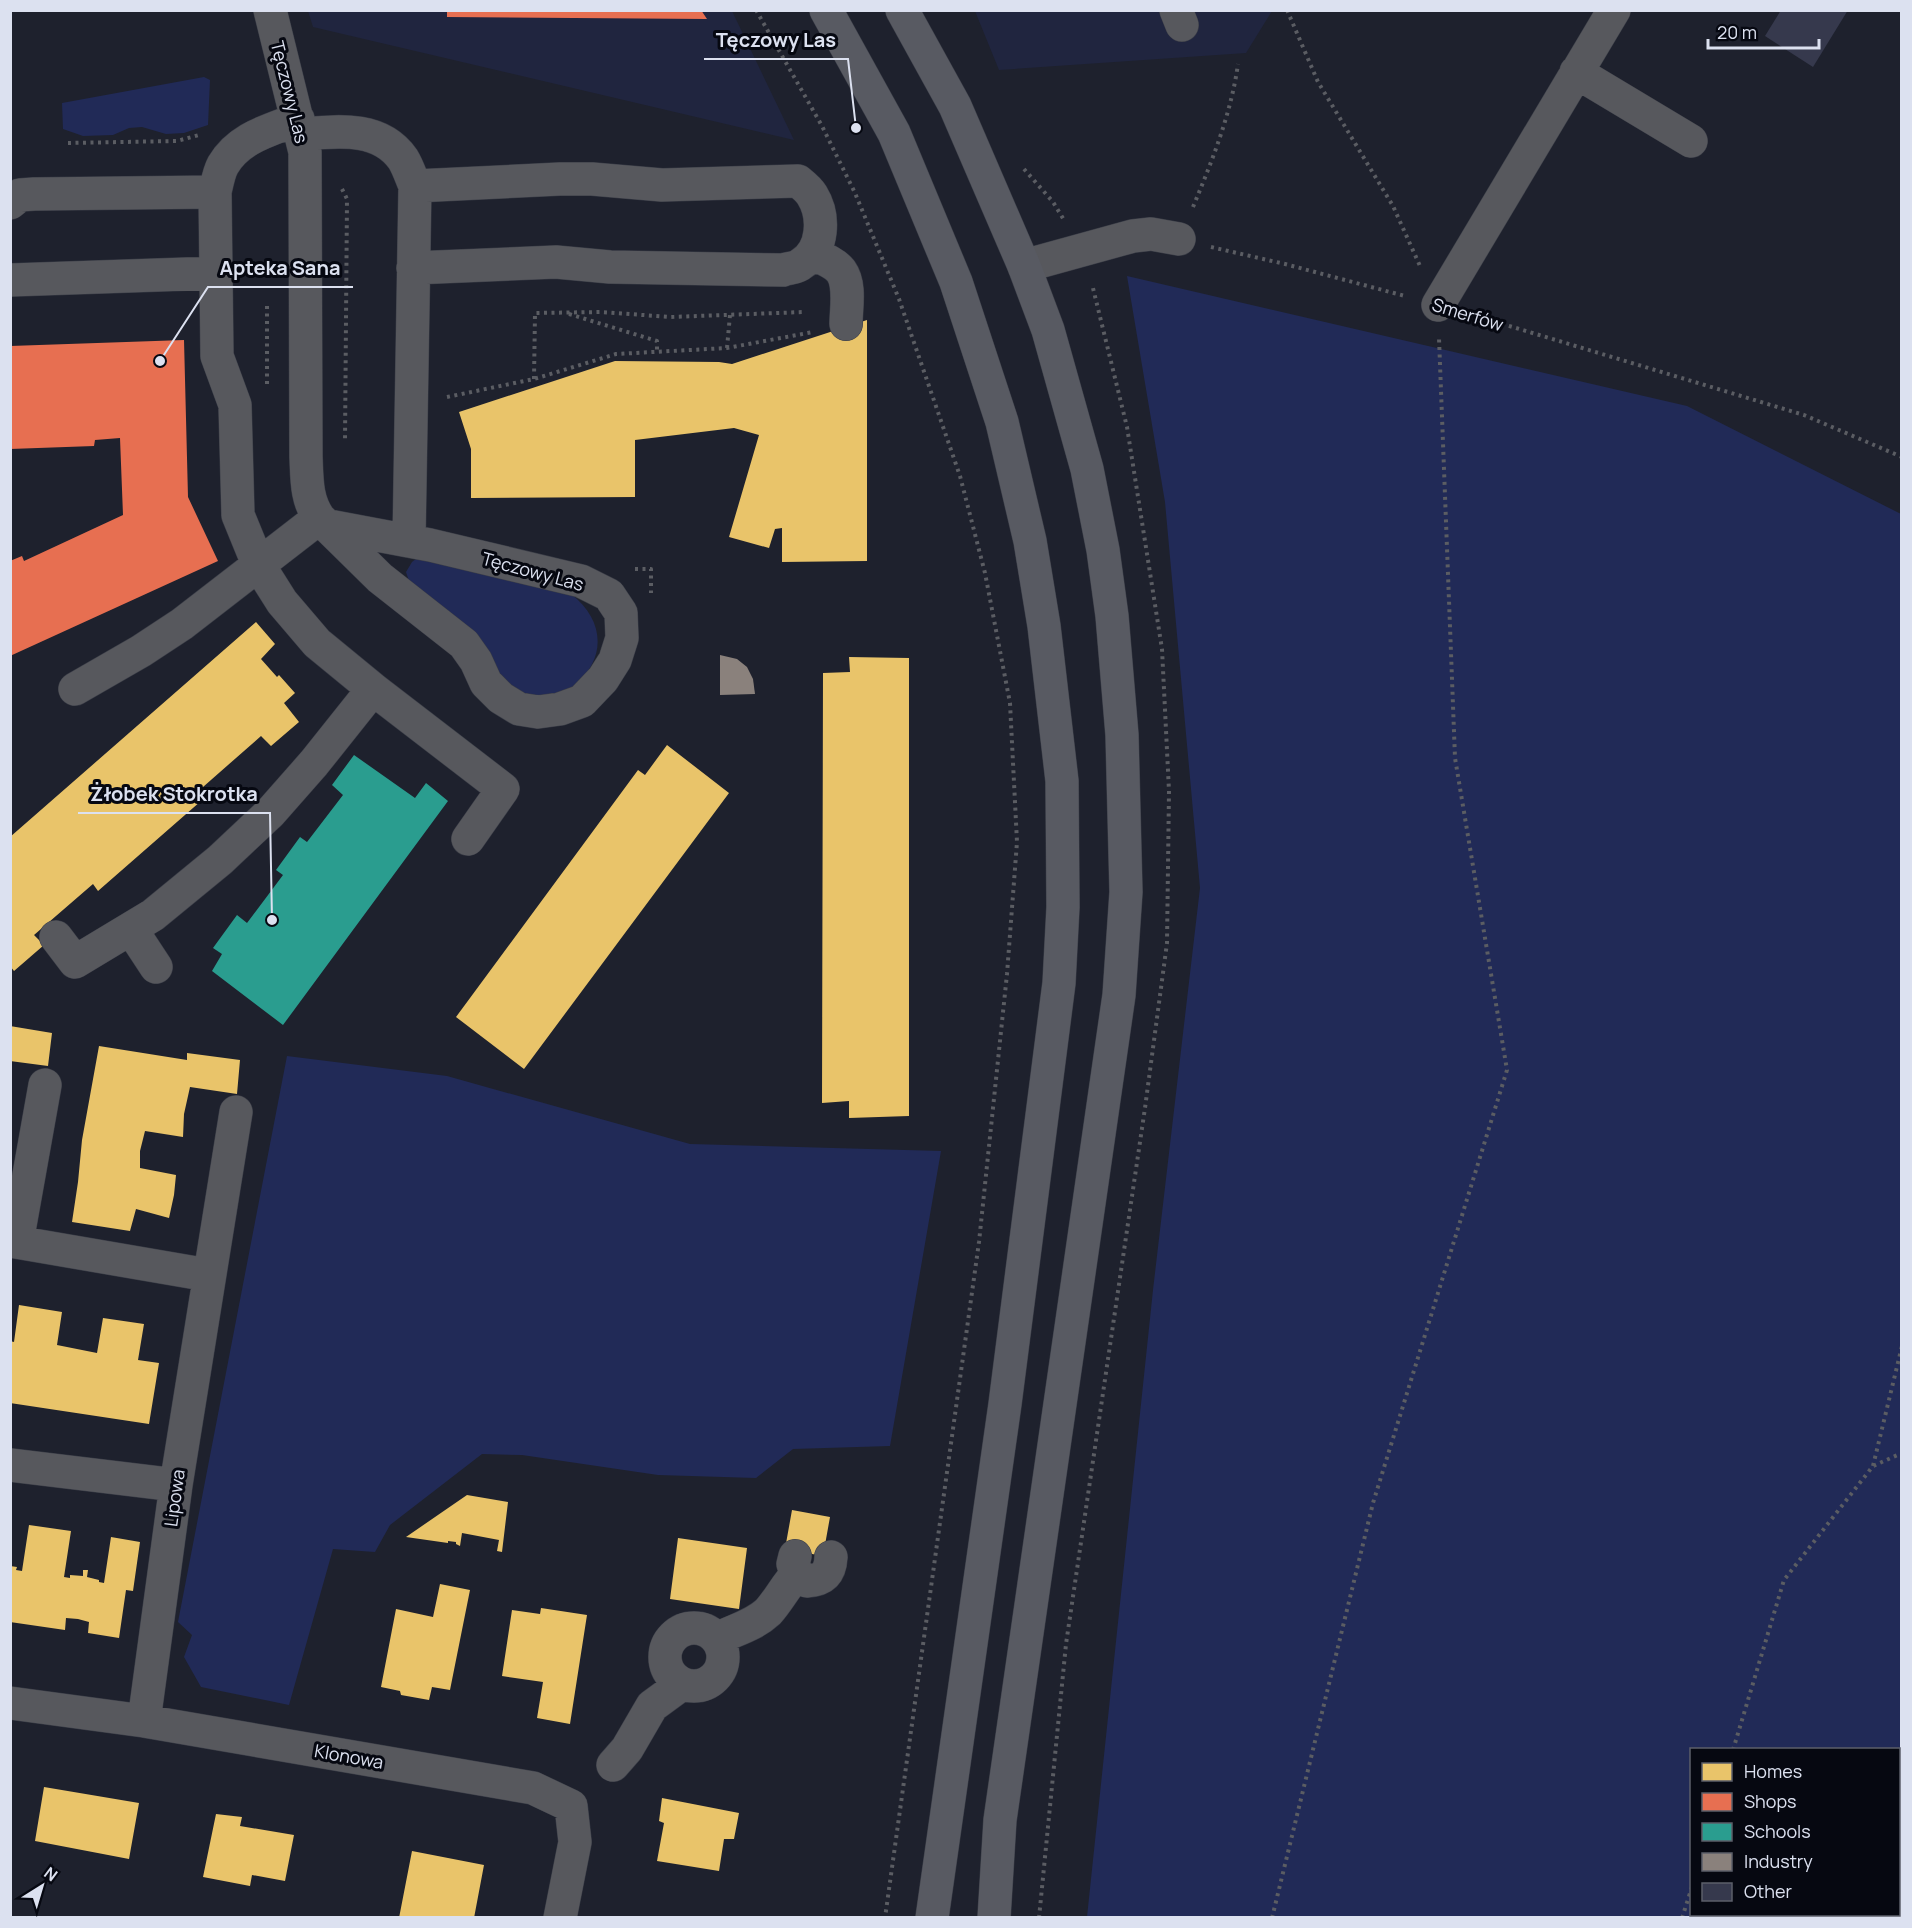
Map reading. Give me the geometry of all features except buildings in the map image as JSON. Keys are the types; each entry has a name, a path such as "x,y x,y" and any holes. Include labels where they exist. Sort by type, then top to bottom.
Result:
{"main road":[{"path":"826,10 894,133 956,282 1002,422 1030,541 1044,626 1062,782 1063,907 1059,983 1029,1228 932,1917"},
{"path":"902,10 955,106 1024,266 1048,330 1087,469 1103,550 1112,616 1122,735 1126,892 1119,995 1000,1820 994,1917"}],"street":[{"name":"Tęczowy Las","path":"270,10 305,152 307,487 312,507 324,522 380,578 464,644 476,661 486,683 501,698 519,709 538,712 560,709 582,701 603,679 615,660 622,638 621,613 609,595 581,581 324,522"},
{"path":"1438,304 1614,10"},
{"path":"1576,72 1691,141"},
{"path":"409,541 415,186 403,160 389,144 368,133 300,127 246,140 223,166 215,192 217,356 235,405 238,515 258,564 282,602 317,644 503,789 468,839"},
{"path":"413,268 556,262 610,267 783,270 800,265 813,254 820,237 821,221 812,195 798,181 662,185 560,178 415,186"},
{"path":"10,203 20,195 34,194 215,192"},
{"path":"1024,266 1133,236 1151,234 1179,239"},
{"path":"813,254 831,262 842,272 847,290 846,324"},
{"path":"10,280 217,273"},
{"path":"75,689 182,624 258,564 324,522"},
{"path":"56,937 75,962 153,915 220,860 270,813 314,763 372,689"},
{"path":"131,929 156,967"},
{"path":"45,1085 14,1241 208,1275"},
{"name":"Lipowa","path":"144,1721 176,1485 236,1112"},
{"path":"10,1465 176,1485"},
{"path":"717,1639 754,1623 767,1613 789,1582 797,1563 807,1581 818,1581 826,1574 831,1557"},
{"path":"701,1629 717,1639 722,1647 722,1667 717,1676 701,1686 682,1684 668,1671 665,1653 674,1636 682,1631 701,1629"},
{"path":"614,1765 627,1749 652,1706 682,1684"},
{"name":"Klonowa","path":"10,1703 144,1721 533,1788 571,1806 575,1842 560,1917"}],"path":[{"path":"756,10 822,126 855,193 899,299 960,476 985,573 1010,703 1017,842 1007,974 979,1242 885,1917"},
{"path":"1272,1917 1373,1503 1507,1070 1455,758 1438,304 1393,206 1318,82 1287,10"},
{"path":"1179,239 1217,146 1233,96 1238,64"},
{"path":"68,143 177,141 208,131"},
{"path":"1019,160 1024,171 1053,202 1081,251"},
{"path":"337,180 347,199 345,442"},
{"name":"Smerfów","path":"1179,239 1438,304 1804,415 1902,457"},
{"path":"534,379 535,313 600,312 670,317 804,312"},
{"path":"566,313 657,341 657,352"},
{"path":"727,348 730,315"},
{"path":"444,407 446,397 534,379 616,354 727,348 814,332"},
{"path":"1733,1748 1784,1580 1873,1467 1902,1346"},
{"path":"1873,1467 1902,1453"},
{"path":"1682,1917 1690,1893"}],"shaded area":[{"path":"308,11 732,11 794,140 313,27"},
{"path":"975,11 1272,11 1246,53 999,70"},
{"path":"204,77 210,80 208,125 184,133 166,134 142,127 129,128 113,135 83,136 63,129 62,103"},
{"path":"1127,276 1687,406 1901,514 1901,1917 1087,1917 1153,1290 1200,888 1165,502"},
{"path":"417,558 571,594 582,604 596,627 597,652 585,675 574,686 558,695 539,698 517,691 409,581 406,572"},
{"path":"287,1056 447,1076 690,1144 941,1151 890,1446 793,1449 756,1478 658,1475 522,1455 482,1454 390,1525 375,1552 333,1549 289,1705 201,1687 184,1657 192,1635 178,1622"}],"place":[{"name":"Tęczowy Las","path":"856,128"},
{"name":"Apteka Sana","path":"160,361"},
{"name":"Żłobek Stokrotka","path":"272,920"}]}
